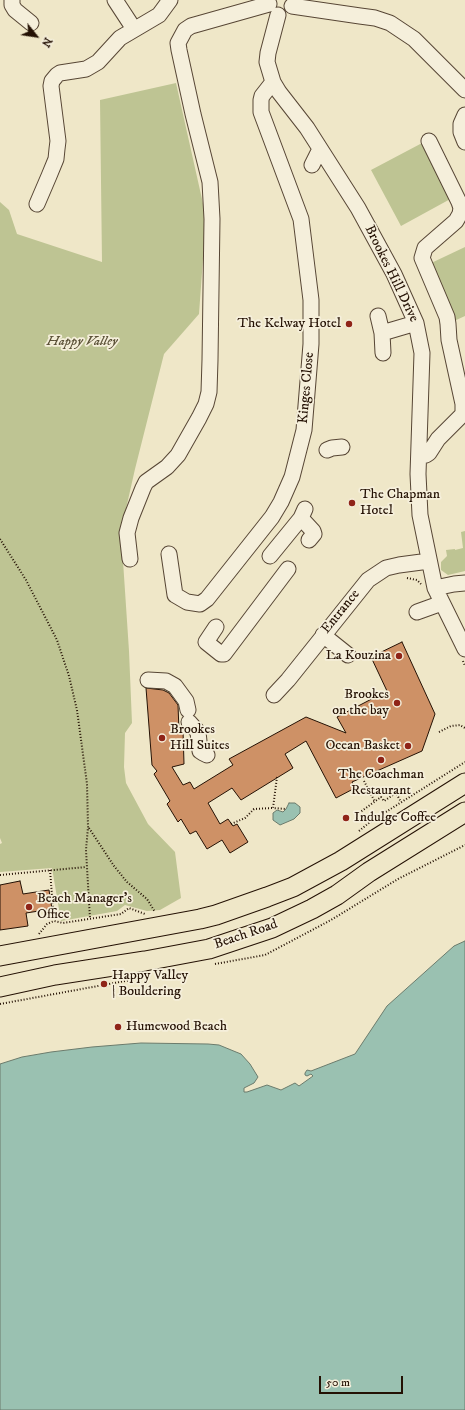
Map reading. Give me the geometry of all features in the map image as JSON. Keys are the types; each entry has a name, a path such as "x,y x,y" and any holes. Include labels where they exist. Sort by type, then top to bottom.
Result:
{"main road":[{"name":"Beach Road","path":"0,956 45,940 144,921 216,915 293,887 341,861 465,783"},
{"name":"Beach Road","path":"0,987 55,975 145,961 209,948 240,939 278,925 337,895 369,872 465,812"}],"street":[{"path":"12,0 12,5 15,10 32,23"},
{"path":"115,0 134,29"},
{"path":"37,204 56,159 58,141 51,86 52,80 60,73 86,69 98,62 120,38 159,15 170,0"},
{"path":"130,559 127,533 142,488 146,482 167,467 178,455 206,404 209,392 212,219 210,182 179,50 178,43 185,30 191,26 273,7 286,15 289,12 292,3 375,18 390,23 414,40 465,90"},
{"name":"Brookes Hill Drive","path":"273,7 267,62 273,82 307,128 374,236 394,274 416,323 422,353 418,474 420,515 429,561 430,587 442,603 463,654"},
{"name":"Kinges Close","path":"169,554 175,595 187,602 200,604 204,602 272,517 279,506 292,477 304,430 311,344 310,300 301,219 261,112 262,96 273,82"},
{"path":"465,116 461,124 461,132 465,142"},
{"path":"419,456 429,453 438,439 464,414 448,340 447,317 422,258 425,248 456,221 460,214 461,208 460,202 429,141"},
{"path":"312,165 320,149"},
{"path":"378,316 382,333 382,353"},
{"path":"382,333 416,323"},
{"path":"327,450 342,447"},
{"path":"270,556 303,514 314,534 309,540"},
{"name":"Entrance","path":"274,695 288,680 368,580 386,568 429,561"},
{"path":"216,627 206,642 221,654 224,654 288,569"},
{"path":"430,587 465,583"},
{"path":"417,612 442,603"},
{"path":"323,635 348,655"},
{"path":"148,680 166,682 177,688 186,701 189,716 198,732 200,751 206,755"}],"path":[{"path":"0,539 26,580 57,640 69,676 77,710 87,784 88,827 86,850 90,919"},
{"path":"406,578 417,580 430,587"},
{"path":"463,654 465,666"},
{"path":"439,732 452,726 460,725 465,728"},
{"path":"358,832 370,822 465,762"},
{"path":"273,808 277,778"},
{"path":"364,781 374,802"},
{"path":"359,813 381,797 384,801 396,793 401,802"},
{"path":"231,824 245,818 254,809 286,809"},
{"path":"45,940 47,924 54,921 63,923 121,914 129,908 144,921 156,914 147,899 127,882 114,866 88,827"},
{"path":"0,875 26,874 50,870 87,867"},
{"path":"50,870 54,921"}],"green space":[{"name":"Happy Valley","path":"176,83 206,217 199,314 164,354 121,531 132,723 125,733 124,767 126,783 148,824 175,852 181,898 160,910 147,911 125,905 117,911 61,921 52,868 0,872 0,844 2,843 0,838 0,202 9,210 17,234 102,262 100,100"},
{"path":"424,142 454,197 401,226 371,170"},
{"path":"465,247 465,316 454,321 427,265"},
{"path":"465,531 465,571 448,575 441,570 441,562 447,556 446,550 463,548 461,532"}],"shaded area":[{"path":"289,803 295,803 300,807 300,813 294,819 280,825 273,820 273,813 277,810 283,812"},
{"path":"465,941 465,1410 0,1410 0,1064 22,1057 92,1047 141,1043 208,1044 219,1045 241,1054 250,1064 258,1077 254,1083 244,1088 244,1092 267,1085 281,1090 295,1083 299,1086 313,1076 311,1074 307,1076 305,1075 307,1070 311,1071 355,1054 387,1006 454,946"}],"building":[{"path":"402,642 435,714 422,751 352,782 355,788 336,798 306,741 285,754 293,768 241,800 232,788 208,803 220,824 228,819 233,826 237,824 248,842 230,853 222,840 207,849 196,831 190,834 181,819 178,822 167,804 170,801 154,774 157,771 152,765 146,688 163,690 169,693 178,705 179,731 183,730 184,764 172,767 183,785 190,782 194,789 233,765 229,759 306,717 346,733 337,717 387,691 371,657"},
{"name":"Beach Manager's Office","path":"20,881 23,894 49,890 52,909 26,913 28,926 0,930 0,885"}],"place":[{"name":"The Kelway Hotel","path":"349,324"},
{"name":"The Chapman Hotel","path":"352,503"},
{"name":"La Kouzina","path":"399,656"},
{"name":"Brookes on the bay","path":"397,703"},
{"name":"Brookes Hill Suites","path":"162,738"},
{"name":"Ocean Basket","path":"408,746"},
{"name":"The Coachman Restaurant","path":"381,760"},
{"name":"Indulge Coffee","path":"346,818"},
{"name":"Beach Manager's Office","path":"29,907"},
{"name":"Happy Valley | Bouldering","path":"104,984"},
{"name":"Humewood Beach","path":"118,1027"}]}
